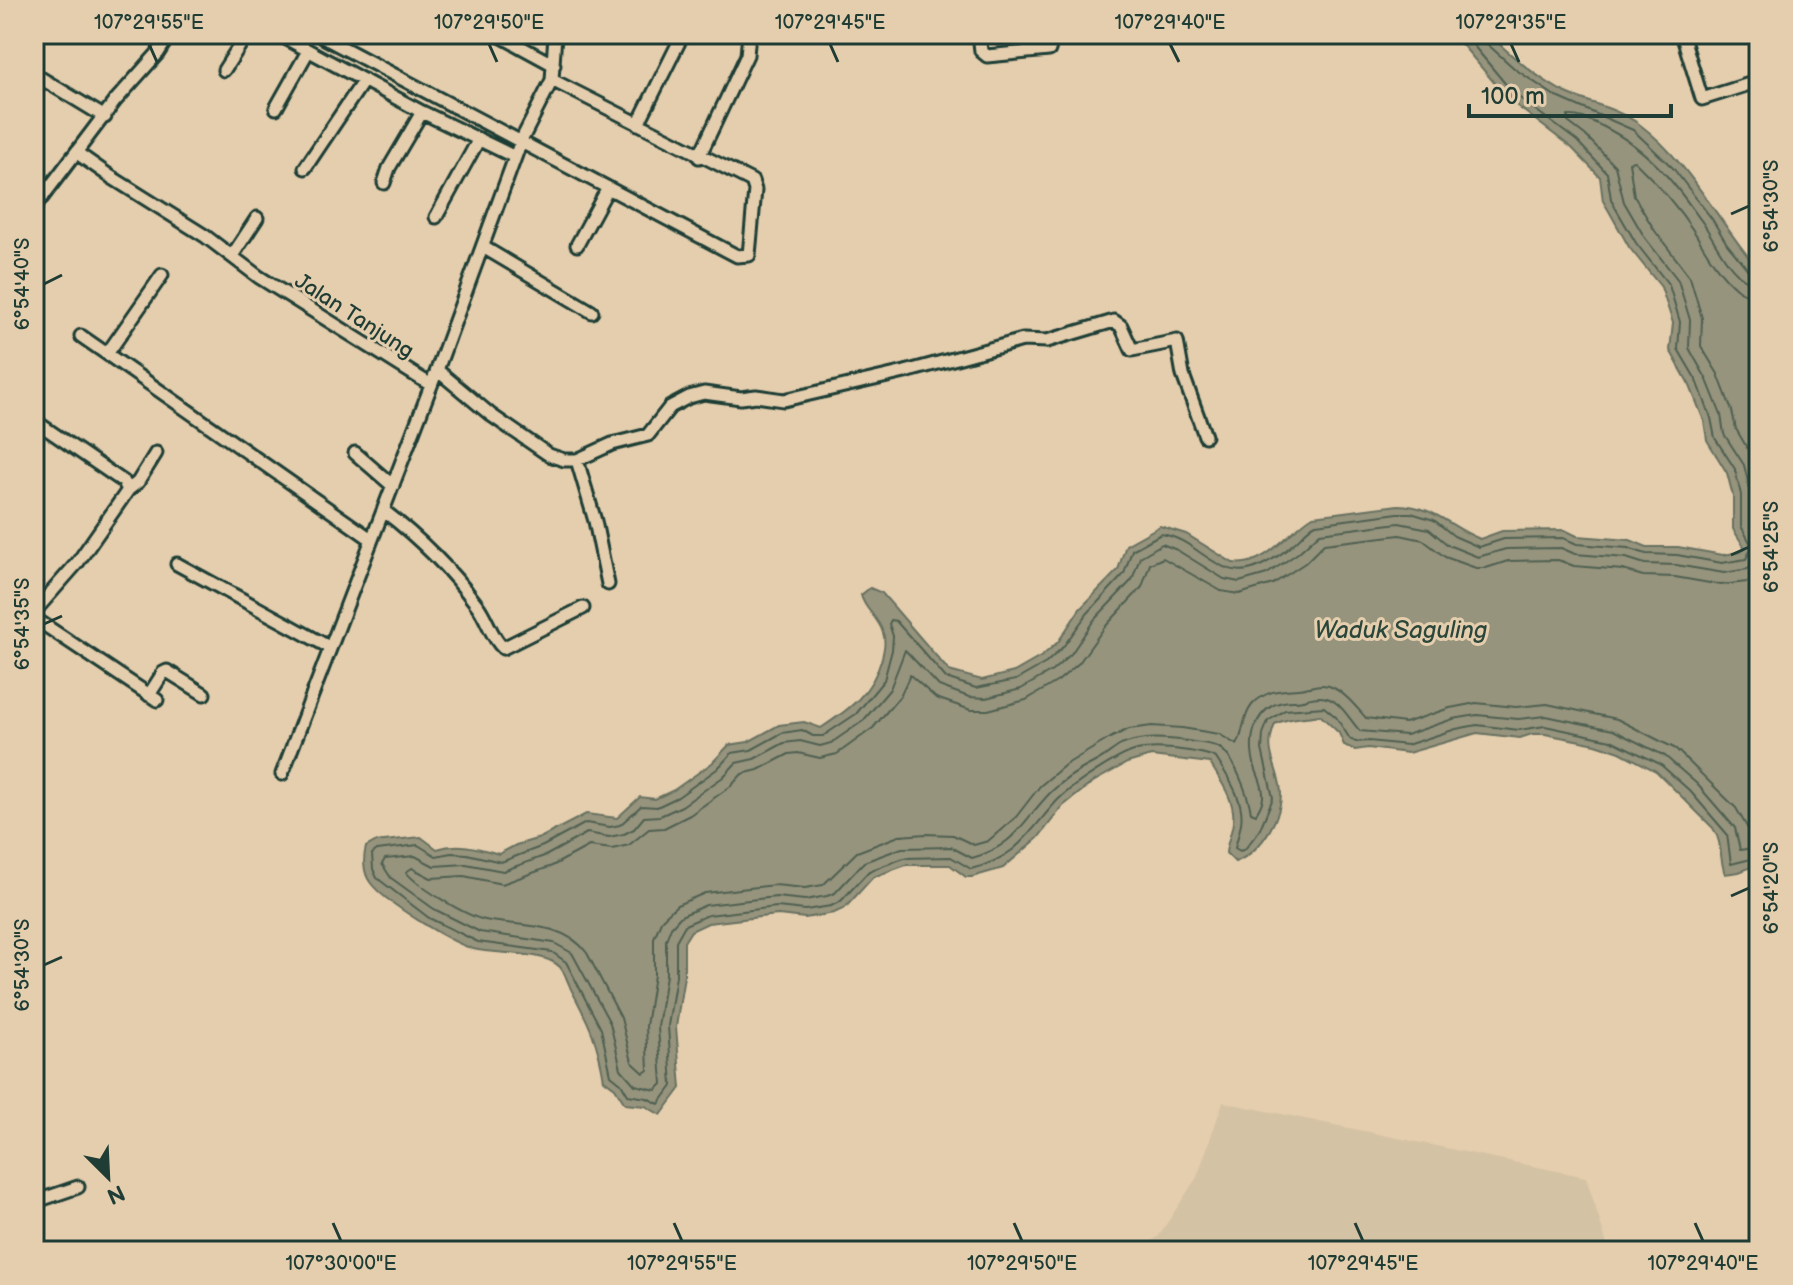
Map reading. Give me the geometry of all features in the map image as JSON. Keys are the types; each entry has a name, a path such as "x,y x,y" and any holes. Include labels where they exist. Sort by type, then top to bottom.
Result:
{"street":[{"path":"34,208 170,34"},
{"path":"224,70 247,34"},
{"path":"278,34 422,112 515,157"},
{"path":"317,34 737,256 746,257 751,251 754,185 552,80"},
{"path":"497,34 554,65"},
{"path":"282,774 384,511 521,141 552,80 555,34"},
{"path":"638,124 683,34"},
{"path":"699,157 747,55 749,34"},
{"path":"979,34 981,51 987,56 1043,52 1052,47 1053,34"},
{"path":"1682,34 1702,99 1759,81"},
{"path":"276,108 308,51"},
{"path":"34,74 105,117"},
{"path":"305,168 364,80"},
{"path":"384,183 389,168 422,112"},
{"path":"436,217 479,139"},
{"name":"Jalan Tanjung","path":"77,153 205,236 259,277 431,385"},
{"path":"577,245 608,188"},
{"path":"232,256 257,218"},
{"path":"483,247 592,312"},
{"path":"107,354 162,275"},
{"path":"437,370 491,415 549,455 577,460 612,444 648,435 670,407 704,393 784,400 1023,340 1047,341 1114,321 1121,326 1132,350 1177,341 1183,375 1205,436"},
{"path":"81,336 371,539"},
{"path":"35,421 124,482 128,490"},
{"path":"34,612 78,562 156,453"},
{"path":"355,453 393,486"},
{"path":"577,460 595,521 608,584"},
{"path":"384,511 407,528 461,586 479,608 503,648 583,608"},
{"path":"177,564 329,647"},
{"path":"34,618 153,697 163,673 167,671 204,694"},
{"path":"34,1202 78,1187"}],"shaded area":[{"path":"1223,1102 1586,1177 1609,1251 1135,1251 1158,1237 1197,1177"}],"water":[{"name":"Waduk Saguling","path":"1453,34 1488,34 1550,84 1639,124 1689,174 1759,270 1759,864 1725,874 1713,828 1656,771 1620,752 1596,744 1545,734 1520,738 1477,733 1408,753 1368,748 1355,750 1344,745 1339,733 1320,715 1286,720 1275,724 1270,741 1280,785 1279,808 1270,831 1262,841 1235,862 1226,853 1233,822 1232,806 1210,763 1151,756 1127,763 1093,782 1063,806 1038,838 1003,868 966,877 950,865 906,865 873,877 845,908 834,913 805,918 778,915 708,923 691,931 684,942 684,976 676,1027 681,1088 661,1115 645,1106 625,1104 615,1088 604,1080 592,1033 560,967 544,958 467,947 404,911 370,882 364,856 366,847 375,842 421,837 437,849 461,846 499,854 540,838 586,814 617,818 640,797 655,799 674,790 712,763 729,745 748,742 779,725 804,722 821,728 859,699 878,670 885,642 878,623 861,595 870,588 882,593 949,671 982,680 1014,672 1042,656 1058,642 1080,609 1118,570 1126,545 1160,526 1186,534 1233,563 1256,560 1313,516 1398,505 1432,513 1480,539 1502,531 1565,530 1577,536 1630,540 1647,547 1678,547 1723,555 1741,552 1745,548 1733,529 1733,496 1727,473 1707,440 1704,421 1690,386 1670,350 1673,323 1661,287 1629,247 1603,201 1600,177 1572,148 1508,99"}]}
